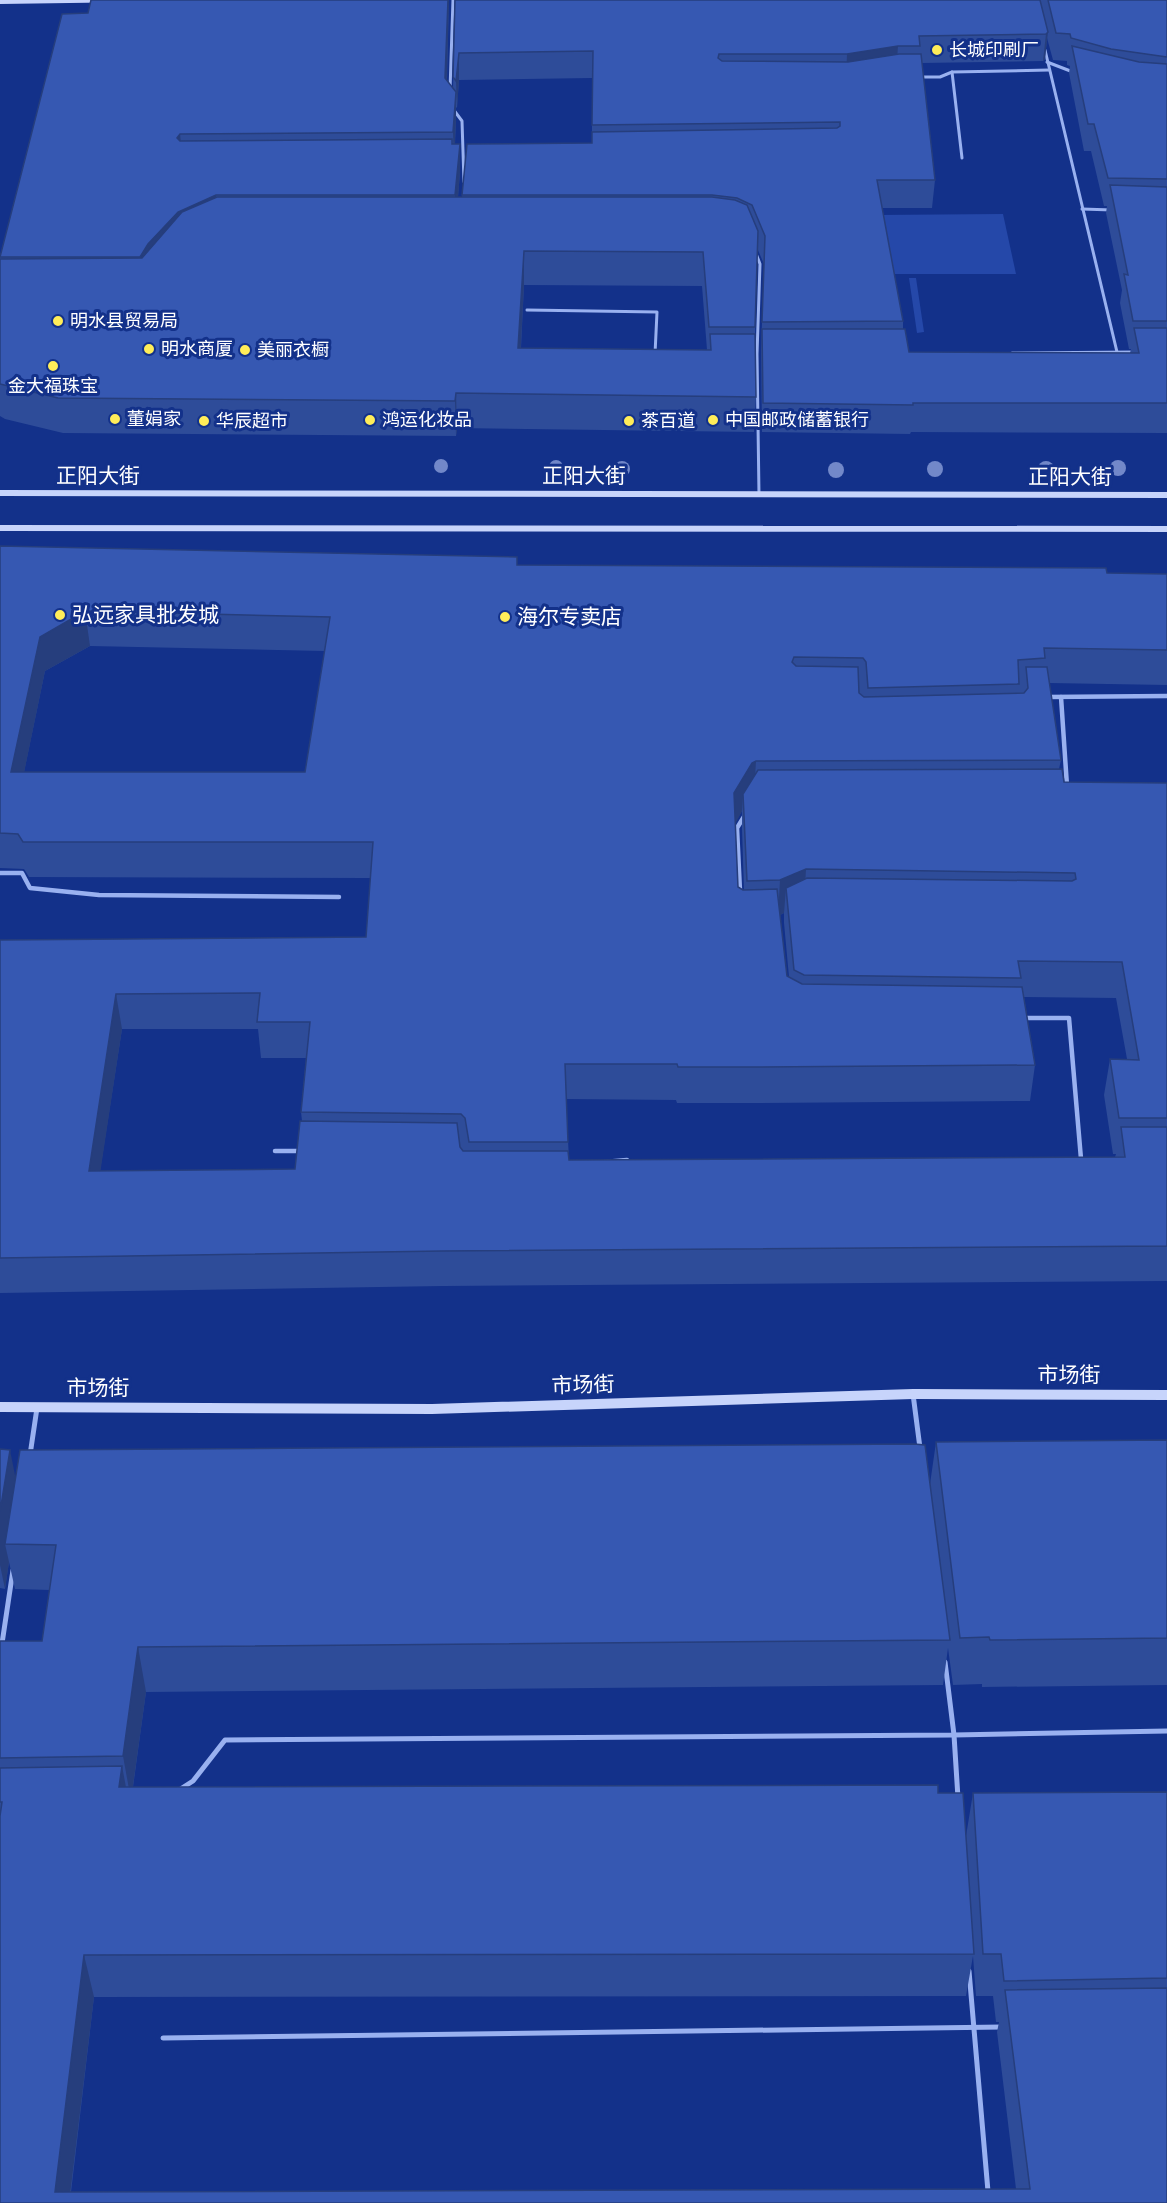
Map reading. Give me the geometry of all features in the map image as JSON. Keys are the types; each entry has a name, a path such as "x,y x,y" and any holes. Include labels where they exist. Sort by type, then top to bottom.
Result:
{"main road":[{"path":"1,3 139,0"},
{"name":"正阳大街","path":"0,493 1167,495"},
{"path":"0,528 1167,529"},
{"name":"市场街","path":"0,1407 432,1409 913,1394 1167,1395"}],"lane":[{"path":"450,95 453,0"},
{"path":"1043,42 1117,352"},
{"path":"1047,62 1074,72"},
{"path":"908,77 940,77 952,72 1049,70"},
{"path":"952,72 962,158"},
{"path":"450,105 462,121 464,185"},
{"path":"463,158 475,158"},
{"path":"453,164 465,163"},
{"path":"1082,209 1114,210"},
{"path":"753,245 760,264 759,495"},
{"path":"526,310 657,312 655,365"},
{"path":"1009,353 1147,352"},
{"path":"746,365 758,365"},
{"path":"1039,697 1167,696"},
{"path":"1061,697 1067,787"},
{"path":"740,898 737,828 748,809"},
{"path":"0,873 22,873 30,888 99,895 339,897"},
{"path":"1011,1017 1069,1018 1081,1159"},
{"path":"275,1151 310,1152"},
{"path":"1069,1159 1091,1159"},
{"path":"597,1167 607,1160 630,1160"},
{"path":"913,1394 920,1453"},
{"path":"28,1465 37,1408"},
{"path":"0,1657 13,1568"},
{"path":"944,1653 954,1735 958,1805"},
{"path":"174,1793 193,1781 225,1740 954,1735 1167,1731"},
{"path":"968,1958 989,2203"},
{"path":"164,2038 1007,2027"}],"shaded area":[{"path":"1003,214 1016,274 885,274 875,215"},
{"path":"909,278 916,278 924,332 917,333"}],"building":[{"path":"91,0 448,0 445,78 456,92 453,132 180,134 177,138 180,141 452,139 452,144 460,144 455,195 216,195 178,212 148,244 140,257 0,257 62,14 88,13"},
{"path":"455,0 1040,0 1048,32 1046,34 919,36 920,46 898,46 847,54 719,54 718,58 722,61 848,62 899,54 921,54 935,180 877,180 903,321 762,322 765,236 752,205 737,198 712,195 462,195 467,144 592,143 592,132 837,128 840,122 592,125 593,51 459,53 456,81 453,77"},
{"path":"1048,0 1167,0 1167,57 1111,49 1071,38 1070,34 1056,33"},
{"path":"1072,46 1139,62 1167,64 1167,179 1108,178 1094,124 1088,124"},
{"path":"1110,185 1167,187 1167,321 1133,321 1124,274 1128,275"},
{"path":"217,197 712,197 735,200 747,205 758,231 755,327 709,327 703,252 524,251 518,348 711,350 710,334 755,334 756,397 456,393 455,401 58,398 0,384 0,259 142,258 182,212"},
{"path":"1134,328 1167,328 1167,403 913,403 913,405 763,403 762,329 905,329 909,352 1139,353"},
{"path":"0,546 517,557 517,565 1106,568 1107,573 1167,574 1167,650 1044,648 1045,658 1018,660 1019,684 868,688 866,662 863,658 794,657 792,662 796,666 858,667 859,693 864,697 1024,693 1028,688 1026,667 1047,667 1061,760 756,761 752,763 734,793 738,887 743,890 777,889 787,976 802,984 1022,987 1035,1065 678,1067 677,1064 565,1064 568,1142 469,1142 465,1118 461,1114 301,1112 310,1022 257,1022 260,993 116,994 89,1171 295,1169 300,1121 457,1123 460,1147 463,1151 568,1151 569,1160 1125,1157 1121,1127 1167,1127 1167,1246 441,1251 0,1258 0,940 366,937 373,842 23,842 18,834 0,833","holes":["85,611 330,617 305,772 11,772 40,637"]},
{"path":"1062,769 1064,782 1167,783 1167,1118 1119,1118 1110,1059 1139,1060 1122,962 1018,961 1021,978 804,975 794,970 786,888 807,878 1072,881 1076,879 1075,873 806,869 780,880 747,881 743,794 758,770"},
{"path":"1167,1440 1167,1638 990,1640 989,1637 960,1638 936,1442"},
{"path":"925,1445 950,1640 138,1647 123,1756 0,1758 0,1641 42,1641 56,1545 5,1544 20,1450"},
{"path":"0,1449 10,1450 0,1512"},
{"path":"122,1766 119,1787 938,1785 938,1793 963,1793 974,1954 84,1955 55,2192 1030,2189 1005,1990 1167,1988 1167,2203 0,2203 0,1816 2,1802 0,1802 0,1768"},
{"path":"1167,1792 1167,1978 1004,1981 1001,1954 983,1954 973,1793"}],"place":[{"name":"长城印刷厂","path":"937,50"},
{"name":"明水县贸易局","path":"58,321"},
{"name":"明水商厦","path":"149,349"},
{"name":"美丽衣橱","path":"245,350"},
{"name":"金大福珠宝","path":"53,366"},
{"name":"董娟家","path":"115,419"},
{"name":"鸿运化妆品","path":"370,420"},
{"name":"中国邮政储蓄银行","path":"713,420"},
{"name":"华辰超市","path":"204,421"},
{"name":"茶百道","path":"629,421"},
{"name":"弘远家具批发城","path":"60,615"},
{"name":"海尔专卖店","path":"505,617"}]}
